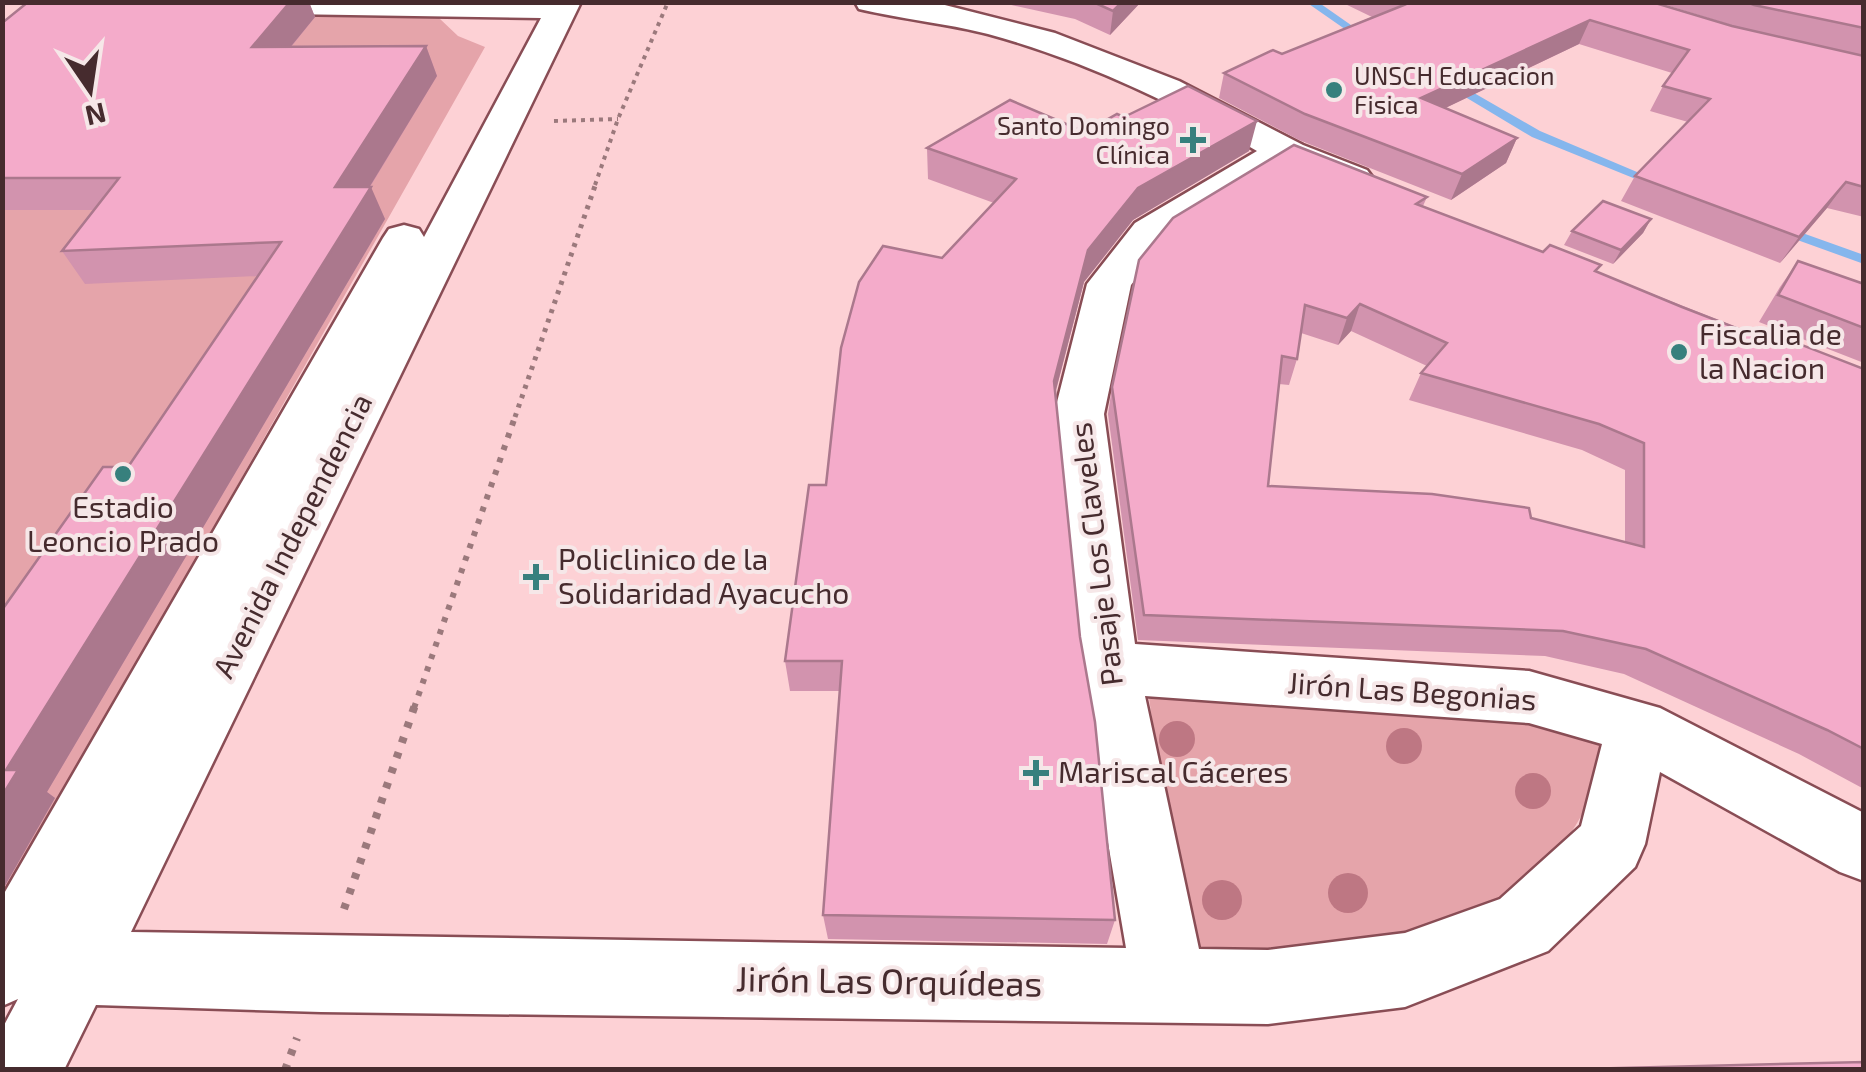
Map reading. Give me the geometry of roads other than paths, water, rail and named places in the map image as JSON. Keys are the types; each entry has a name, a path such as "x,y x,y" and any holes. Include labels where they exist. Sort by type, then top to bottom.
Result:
{"street":[{"path":"90,2 547,6"},
{"path":"870,2 921,8 1006,27 1107,62 1210,108 1284,150 1395,196"},
{"name":"Avenida Independencia","path":"22,1070 28,965 547,6"},
{"name":"Pasaje Los Claveles","path":"1170,985 1108,666 1079,414 1109,284 1150,232 1284,150"},
{"name":"Jirón Las Begonias","path":"1108,666 1291,683 1529,697 1638,727 1864,850"},
{"name":"Jirón Las Orquídeas","path":"28,965 321,976 1268,987 1405,970 1524,926 1610,844 1638,727"}],"waterway":[{"path":"1311,2 1366,39"},
{"path":"1451,84 1536,134 1657,183"},
{"path":"1780,229 1864,260"}],"place":[{"name":"UNSCH Educacion Fisica","path":"1334,90"},
{"name":"Santo Domingo Clínica","path":"1193,140"},
{"name":"Fiscalia de la Nacion","path":"1679,352"},
{"name":"Estadio Leoncio Prado","path":"123,474"},
{"name":"Policlinico de la Solidaridad Ayacucho","path":"536,577"},
{"name":"Mariscal Cáceres","path":"1036,773"}]}
